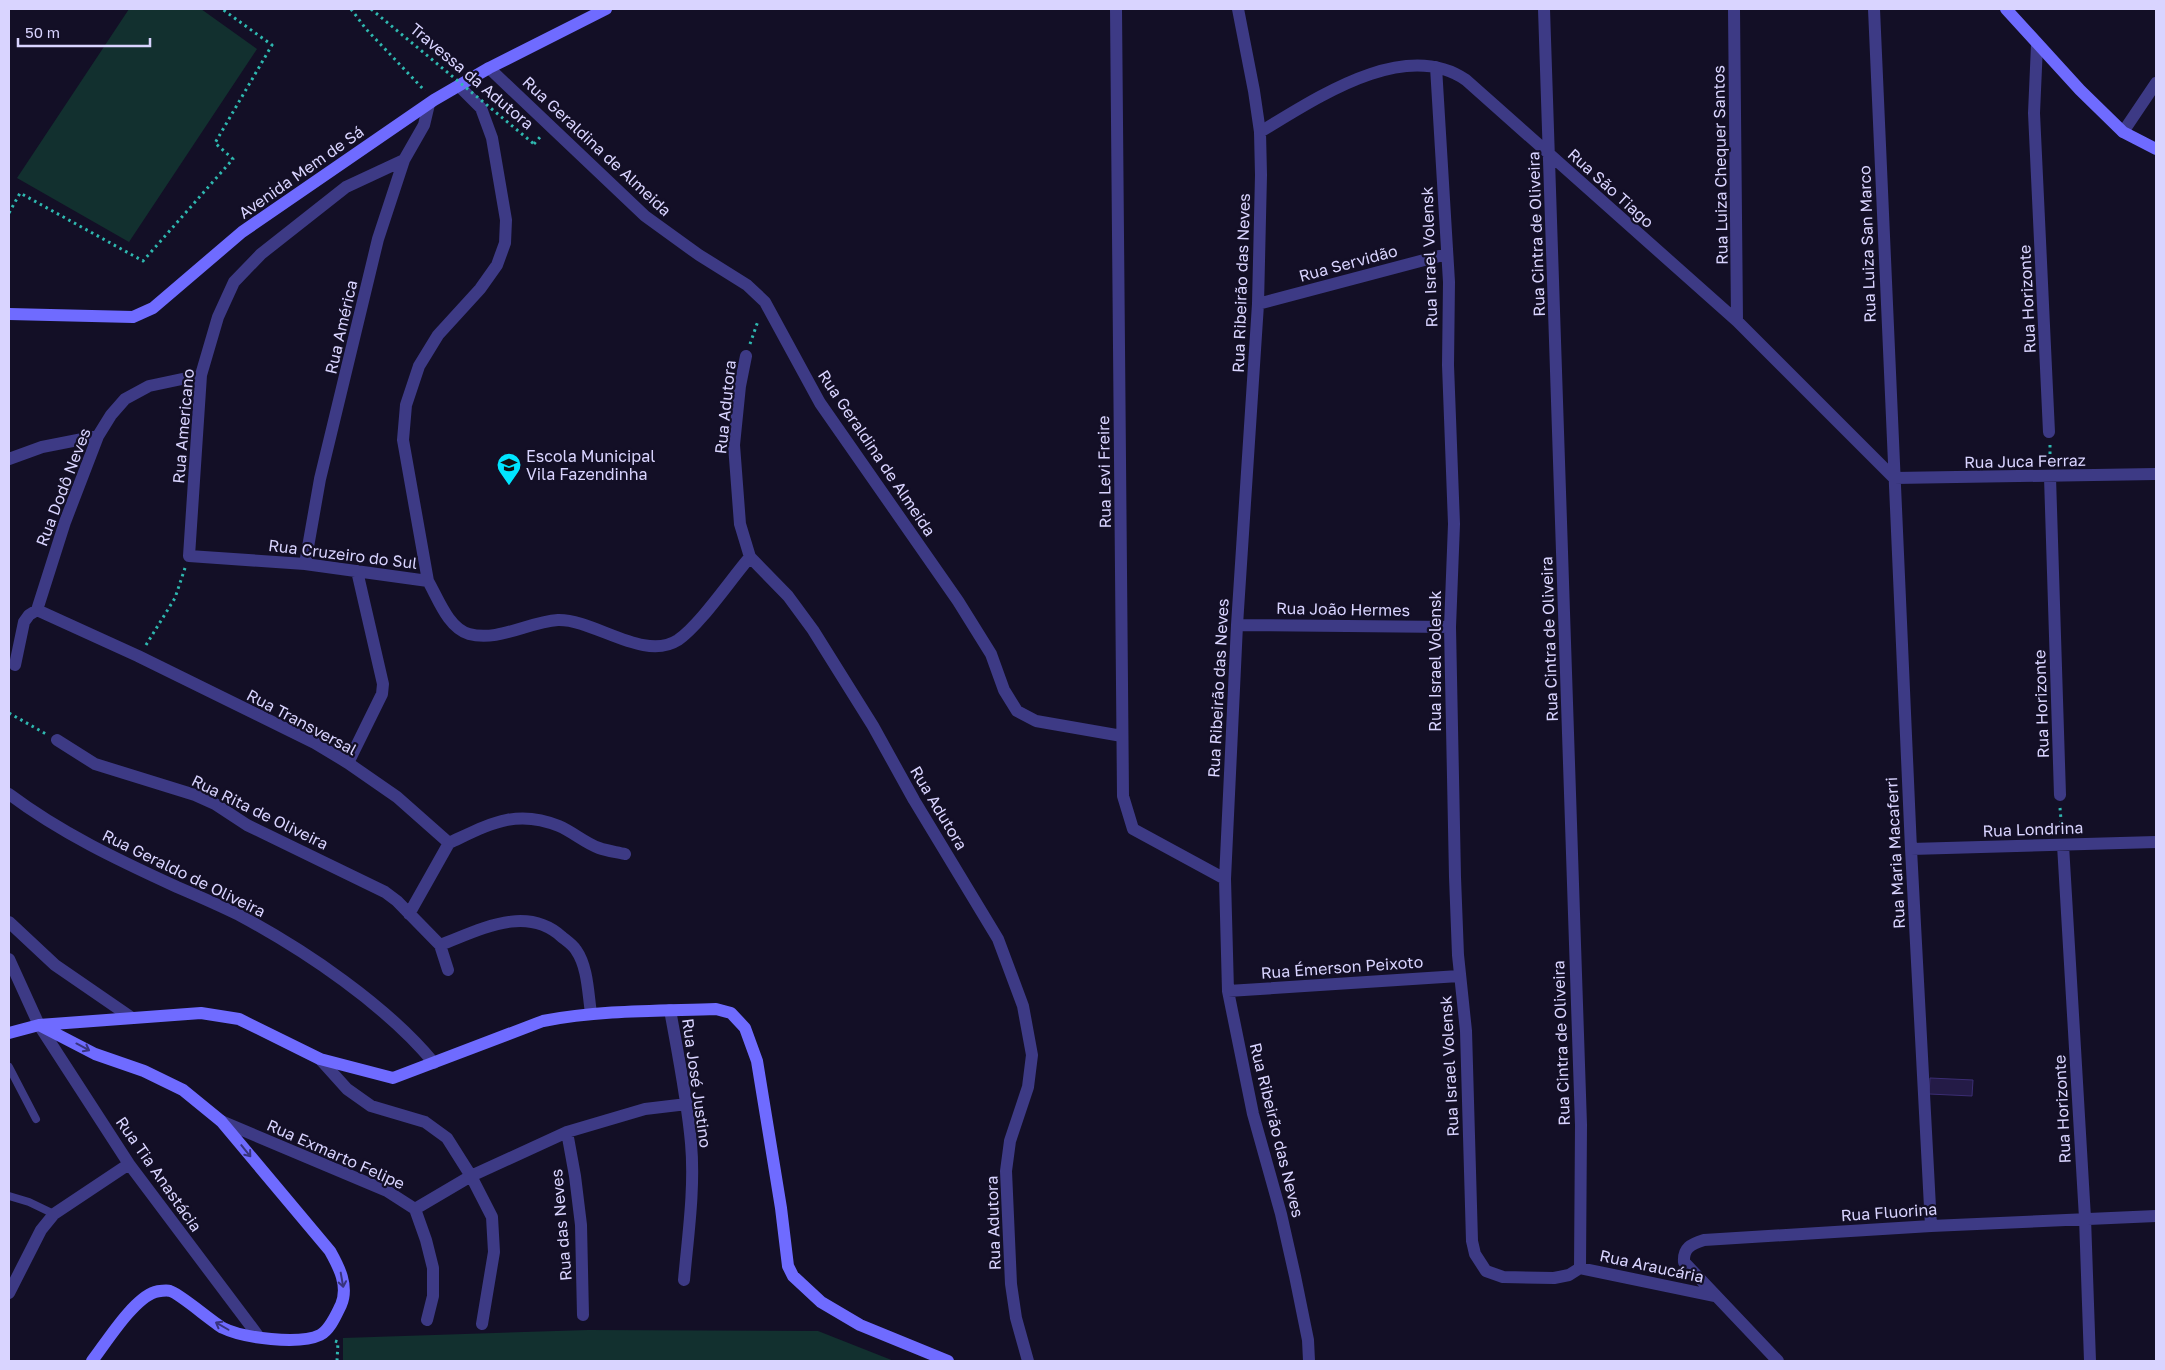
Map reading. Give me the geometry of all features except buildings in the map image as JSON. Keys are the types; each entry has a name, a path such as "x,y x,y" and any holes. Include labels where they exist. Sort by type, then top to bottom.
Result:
{"street":[{"name":"Avenida Mem de Sá","path":"9,314 133,317 153,308 242,232 431,102 489,68 606,9"},
{"name":"Rua Levi Freire","path":"1116,9 1123,796 1133,829 1225,879"},
{"name":"Rua Ribeirão das Neves","path":"1238,9 1260,132 1261,175 1258,304 1236,625 1225,879 1228,991 1252,1114 1281,1214 1293,1267 1308,1340 1309,1361"},
{"name":"Rua Cintra de Oliveira","path":"1544,9 1580,1116 1580,1268"},
{"name":"Rua Luiza Chequer Santos","path":"1734,9 1737,322"},
{"name":"Rua Luiza San Marco","path":"1874,9 1894,478"},
{"path":"2006,9 2037,45 2123,132 2156,149"},
{"name":"Rua Horizonte","path":"2037,45 2034,114 2050,432"},
{"name":"Rua São Tiago","path":"1260,132 1342,84 1388,70 1405,67 1420,66 1455,72 1737,322 1894,478"},
{"name":"Rua Geraldina de Almeida","path":"489,68 645,216 699,255 747,285 765,302 820,403 958,601 991,654 1004,690 1017,712 1036,721 1122,736"},
{"name":"Rua Israel Volensk","path":"1436,68 1449,282 1448,365 1454,524 1450,627 1455,877 1460,976 1466,1030 1469,1174 1475,1254"},
{"path":"2123,132 2156,83"},
{"path":"428,581 403,440 406,405 419,366 433,343 480,289 497,265 505,243 506,220 492,138 480,108 459,86"},
{"name":"Rua América","path":"305,564 320,479 378,239 404,160 424,125 431,102"},
{"name":"Rua Americano","path":"189,556 201,375 218,317 234,282 261,254 346,187 404,160"},
{"name":"Rua Servidão","path":"1258,304 1447,254"},
{"name":"Rua Adutora","path":"746,356 740,386 734,445 740,524 750,557 788,596 813,630 873,726 914,800 998,940 1023,1006 1032,1055 1028,1086 1010,1141 1006,1171 1011,1284 1016,1318 1028,1361"},
{"name":"Rua Dodô Neves","path":"12,663 24,622 29,615 37,610 65,522 98,436 125,400 149,386 201,375"},
{"path":"9,460 42,447 98,436"},
{"name":"Rua Juca Ferraz","path":"1894,478 2156,474"},
{"name":"Rua Horizonte","path":"2050,477 2060,795"},
{"name":"Rua Maria Macaferri","path":"1894,478 1930,1226"},
{"name":"Rua Cruzeiro do Sul","path":"189,556 305,564 428,581 452,622 467,633 496,635 542,622 560,620 594,628 646,646 664,645 677,640 695,624 750,557"},
{"path":"348,763 382,694 383,684 356,572"},
{"name":"Rua Transversal","path":"37,610 138,656 315,743 348,763 397,798 449,843"},
{"name":"Rua João Hermes","path":"1236,625 1450,627"},
{"name":"Rua Rita de Oliveira","path":"57,740 95,764 195,795 215,804 247,825 385,892 397,900 440,945"},
{"name":"Rua Geraldo de Oliveira","path":"9,794 68,834 126,864 239,915 310,958 396,1022 434,1063"},
{"path":"410,914 449,843 494,822 522,818 543,821 558,826 600,849 625,854"},
{"name":"Rua Londrina","path":"1911,849 2156,842"},
{"name":"Rua Horizonte","path":"2062,845 2085,1218 2090,1361"},
{"path":"448,970 440,945 492,925 524,919 552,928 576,950 584,969 591,1013"},
{"path":"9,922 55,965 132,1018"},
{"name":"Rua Tia Anastácia","path":"9,959 40,1025 129,1164 259,1337"},
{"name":"Rua Émerson Peixoto","path":"1228,991 1460,976"},
{"path":"9,1033 40,1025 202,1013 239,1019 320,1059 393,1078 543,1021 591,1013 716,1009 731,1013 745,1028 756,1061 782,1208 788,1266 794,1276 821,1302 860,1325 948,1361"},
{"name":"Rua José Justino","path":"670,1010 687,1104 691,1145 691,1194 684,1280"},
{"path":"40,1025 95,1054 144,1071 183,1090 221,1121 330,1251 340,1268 344,1284 342,1302 332,1323 320,1335 302,1339 238,1334 224,1328 170,1291 155,1292 133,1307 92,1361"},
{"path":"320,1059 347,1089 371,1106 425,1122 447,1138 471,1176 492,1217 494,1252 482,1324"},
{"path":"415,1209 471,1176 567,1132 645,1109 687,1104"},
{"name":"Rua Exmarto Felipe","path":"221,1121 388,1191 415,1209 433,1268 433,1296 427,1320"},
{"name":"Rua das Neves","path":"567,1132 581,1225 583,1315"},
{"path":"9,1293 41,1230 54,1214 129,1164"},
{"name":"Rua Fluorina","path":"1715,1296 1684,1262 1685,1251 1695,1243 1704,1240 1930,1226 2156,1216"},
{"name":"Rua Araucária","path":"1475,1254 1486,1271 1503,1278 1554,1278 1569,1275 1580,1268 1715,1296"},
{"path":"1715,1296 1778,1361"}],"lane":[{"path":"9,1067 36,1118"},
{"path":"9,1196 29,1202 54,1214"}],"path":[{"path":"9,213 20,192 143,261 233,159 215,143 272,45 222,9"},
{"path":"351,9 366,29 431,102"},
{"name":"Travessa da Adutora","path":"370,9 534,144"},
{"name":"Rua Adutora","path":"746,356 765,302"},
{"path":"2050,432 2050,477"},
{"path":"138,656 175,598 189,556"},
{"path":"9,713 57,740"},
{"path":"2060,795 2062,845"}],"green space":[{"path":"129,9 201,9 257,49 129,242 17,178"},
{"path":"588,1330 818,1331 894,1361 343,1361 343,1338"}],"place":[{"name":"Escola Municipal Vila Fazendinha","path":"509,486"}]}
